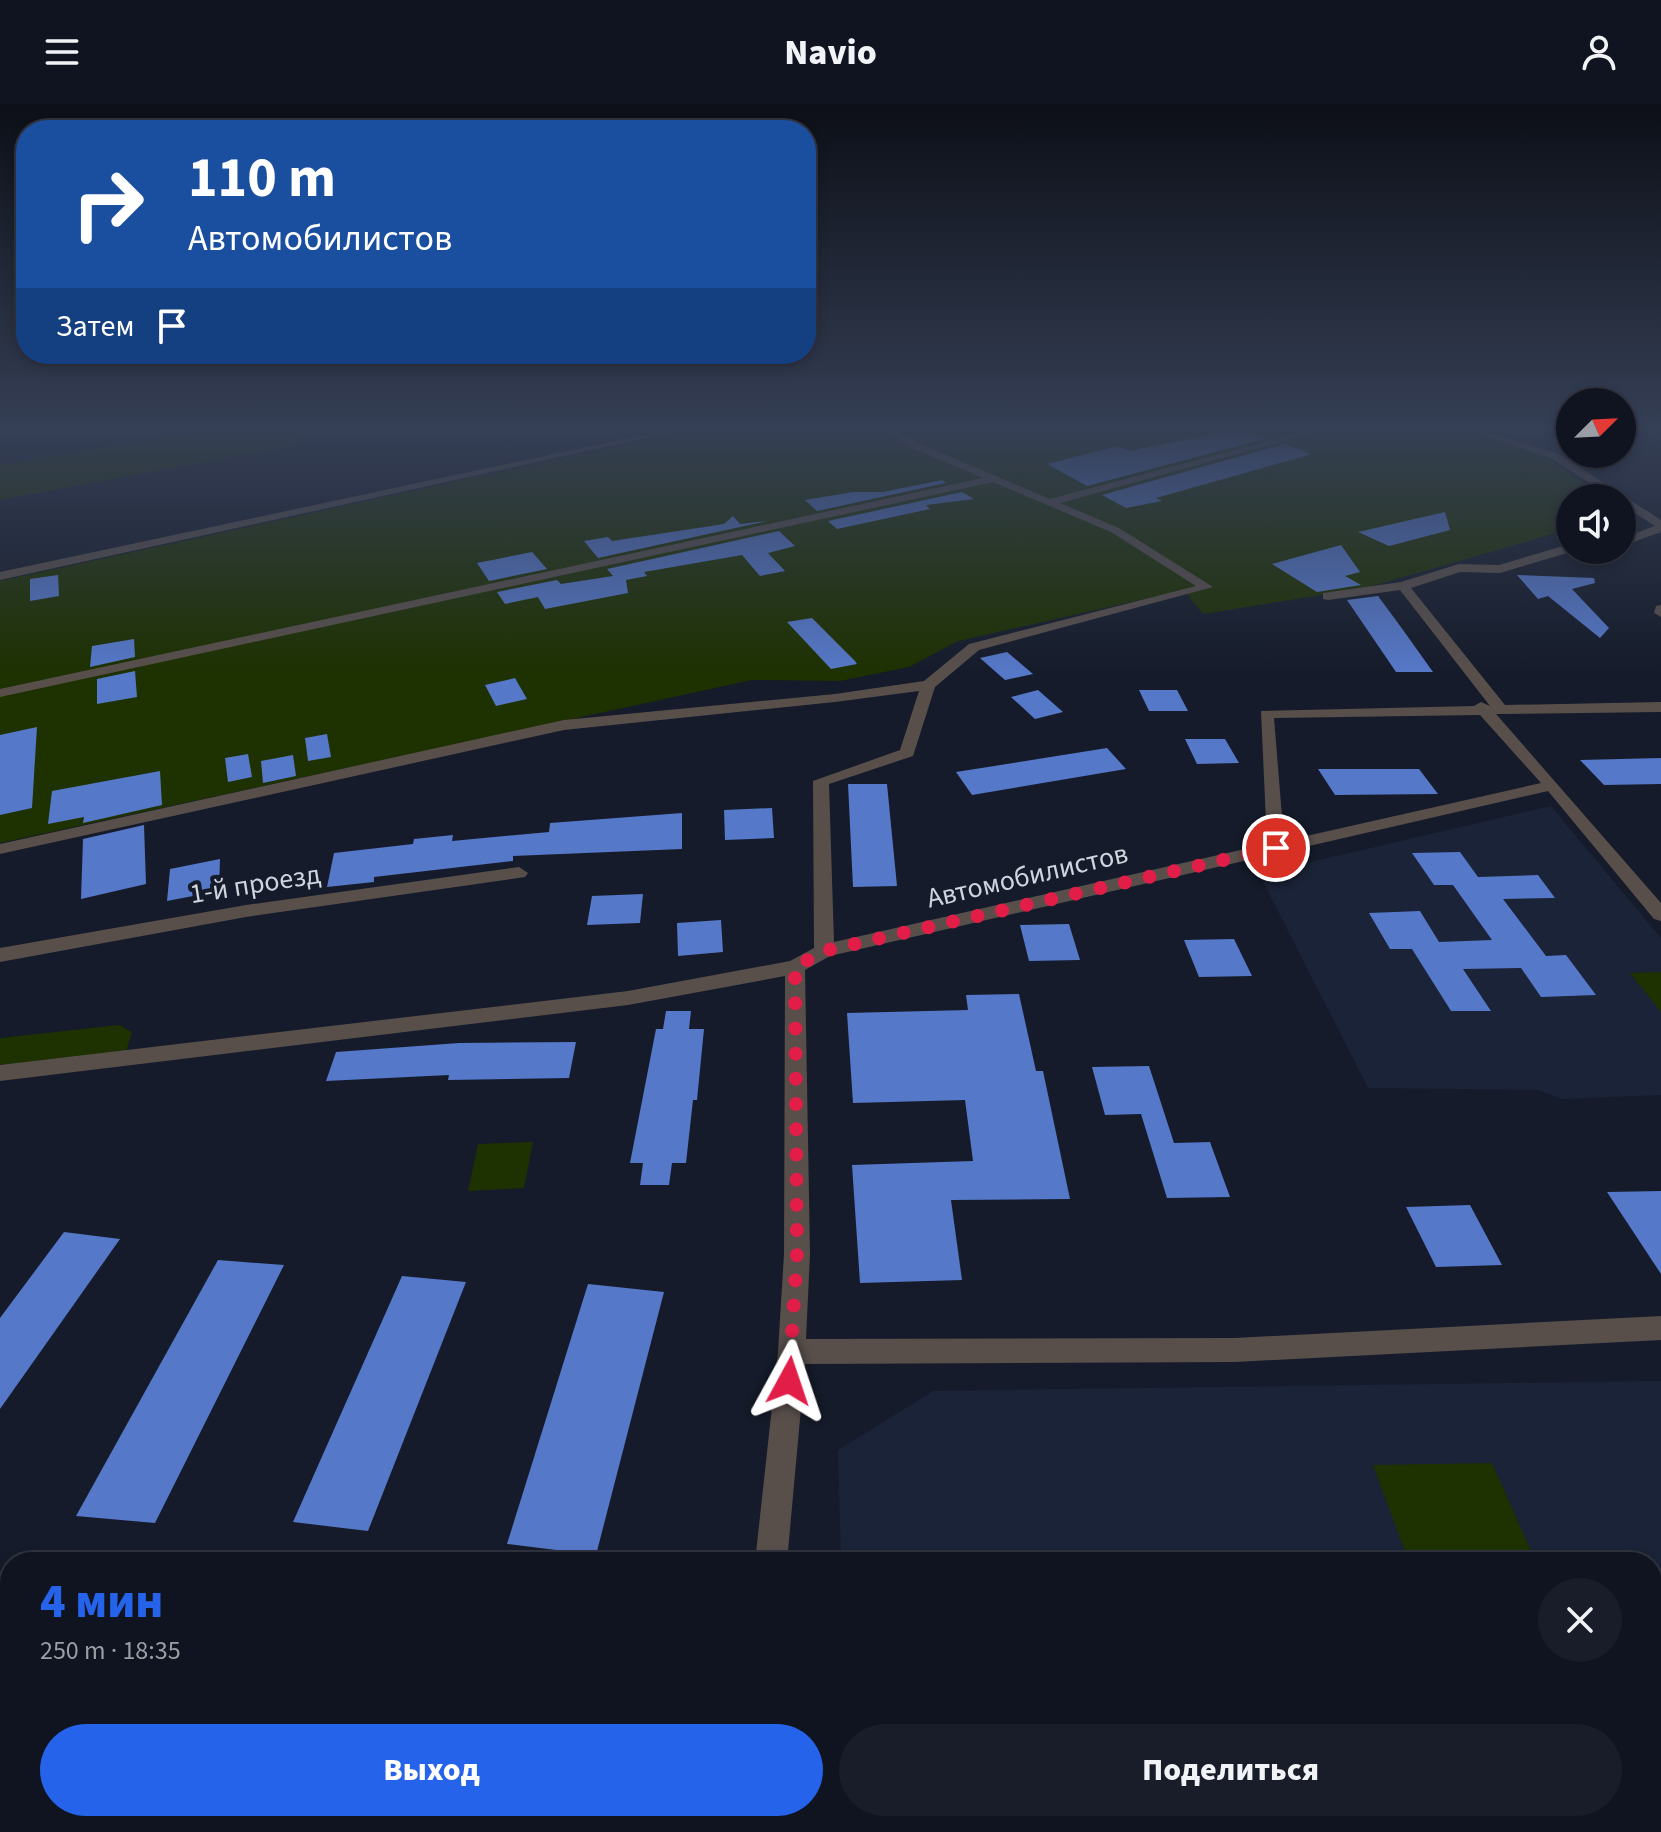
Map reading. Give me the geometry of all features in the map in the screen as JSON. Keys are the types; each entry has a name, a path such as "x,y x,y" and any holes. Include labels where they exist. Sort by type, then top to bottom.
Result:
{"street":[{"path":"0,576 299,512"},
{"path":"0,693 842,512"},
{"path":"0,849 564,725 835,698 928,685 974,647 1207,587 1115,530 1072,512"},
{"path":"1639,512 1661,527"},
{"path":"1636,537 1661,527"},
{"path":"1328,596 1403,586 1459,568 1500,569 1556,552"},
{"path":"1403,586 1490,707 1661,915"},
{"path":"824,951 821,781 907,753 928,685"},
{"path":"1276,848 1266,714 1490,707 1661,707"},
{"name":"Автомобилистов","path":"0,1073 628,998 795,967 824,951 1552,785"},
{"name":"1-й проезд","path":"0,955 246,911 519,873"},
{"path":"772,1552 792,1352 797,1254 795,967"},
{"path":"792,1352 1235,1350 1661,1328"}],"shaded area":[{"path":"1551,806 1661,938 1661,1095 1562,1099 1538,1090 1368,1088 1259,874"},
{"path":"1661,1381 1661,1552 841,1552 838,1450 933,1391"}],"green space":[{"path":"318,512 1556,512 1556,533 1365,588 1203,614 1184,590 958,641 909,667 840,681 752,680 0,843 0,581"},
{"path":"1661,972 1661,1012 1630,973"},
{"path":"119,1025 132,1032 126,1052 0,1065 0,1038"},
{"path":"533,1142 524,1188 468,1191 478,1144"},
{"path":"1492,1463 1532,1552 1405,1552 1373,1465"}],"building":[{"path":"871,512 918,512 837,529 828,521"},
{"path":"1445,512 1450,530 1389,546 1358,532"},
{"path":"733,516 740,524 767,521 598,558 584,541 608,537 612,541 724,524"},
{"path":"779,531 795,546 768,553 785,571 760,576 742,555 644,572 647,576 626,580 628,593 545,609 538,597 505,604 497,592 557,580 561,584 613,576 607,569"},
{"path":"1341,545 1360,572 1345,576 1361,585 1317,592 1272,564"},
{"path":"532,552 547,569 489,581 477,563"},
{"path":"58,575 59,596 30,601 30,579"},
{"path":"1517,575 1594,578 1595,583 1572,589 1609,628 1600,638 1548,596 1538,599"},
{"path":"1378,596 1433,672 1396,672 1347,600"},
{"path":"812,618 857,664 831,669 787,622"},
{"path":"134,639 135,657 90,667 92,646"},
{"path":"1007,652 1033,674 1005,680 980,658"},
{"path":"135,671 137,697 97,704 97,679"},
{"path":"515,678 527,699 496,706 485,685"},
{"path":"1038,690 1063,712 1035,719 1011,697"},
{"path":"1139,690 1177,690 1188,711 1149,711"},
{"path":"37,727 32,808 0,815 0,735"},
{"path":"327,734 331,757 308,761 305,738"},
{"path":"1185,739 1225,739 1239,763 1197,764"},
{"path":"1107,748 1126,769 972,795 956,772"},
{"path":"248,754 252,777 228,782 225,758"},
{"path":"293,755 296,776 263,783 261,761"},
{"path":"1661,758 1661,784 1604,785 1580,760"},
{"path":"1318,769 1419,769 1438,794 1335,795"},
{"path":"160,771 162,805 83,823 84,817 48,824 52,791"},
{"path":"848,784 887,784 897,886 853,887"},
{"path":"772,808 774,838 725,840 724,810"},
{"path":"682,813 682,849 513,856 513,861 374,877 374,882 327,887 334,853 413,844 414,839 453,835 452,841 549,832 550,823"},
{"path":"144,825 146,884 81,899 83,839"},
{"path":"1460,852 1478,877 1538,875 1555,898 1503,899 1546,956 1566,955 1596,995 1541,997 1521,968 1463,969 1491,1011 1451,1011 1412,949 1390,949 1369,913 1420,911 1439,942 1492,940 1453,885 1434,885 1412,853"},
{"path":"220,859 219,891 167,901 170,869"},
{"path":"643,894 640,923 587,925 592,896"},
{"path":"721,920 723,952 678,956 677,923"},
{"path":"1069,924 1080,960 1029,961 1020,925"},
{"path":"1234,939 1252,976 1199,977 1184,940"},
{"path":"1019,994 1036,1071 1043,1071 1070,1199 951,1200 962,1280 860,1283 852,1165 973,1161 965,1100 853,1103 847,1013 968,1010 966,995"},
{"path":"666,1011 691,1011 689,1029 704,1029 697,1100 693,1100 686,1163 672,1163 669,1185 640,1185 643,1163 630,1163 656,1029 663,1029"},
{"path":"576,1042 569,1078 448,1080 449,1075 326,1081 336,1052 459,1043"},
{"path":"1149,1066 1174,1143 1210,1142 1230,1197 1167,1198 1141,1114 1105,1115 1092,1067"},
{"path":"1661,1191 1661,1274 1607,1192"},
{"path":"1470,1205 1502,1265 1436,1267 1406,1207"},
{"path":"64,1232 120,1239 0,1409 0,1318"},
{"path":"218,1260 284,1265 155,1523 76,1516"},
{"path":"402,1276 466,1282 368,1531 293,1522"},
{"path":"588,1284 664,1292 597,1552 507,1544"}],"route":[{"path":"789,1381 797,1254 795,967 824,951 1276,848"}]}
